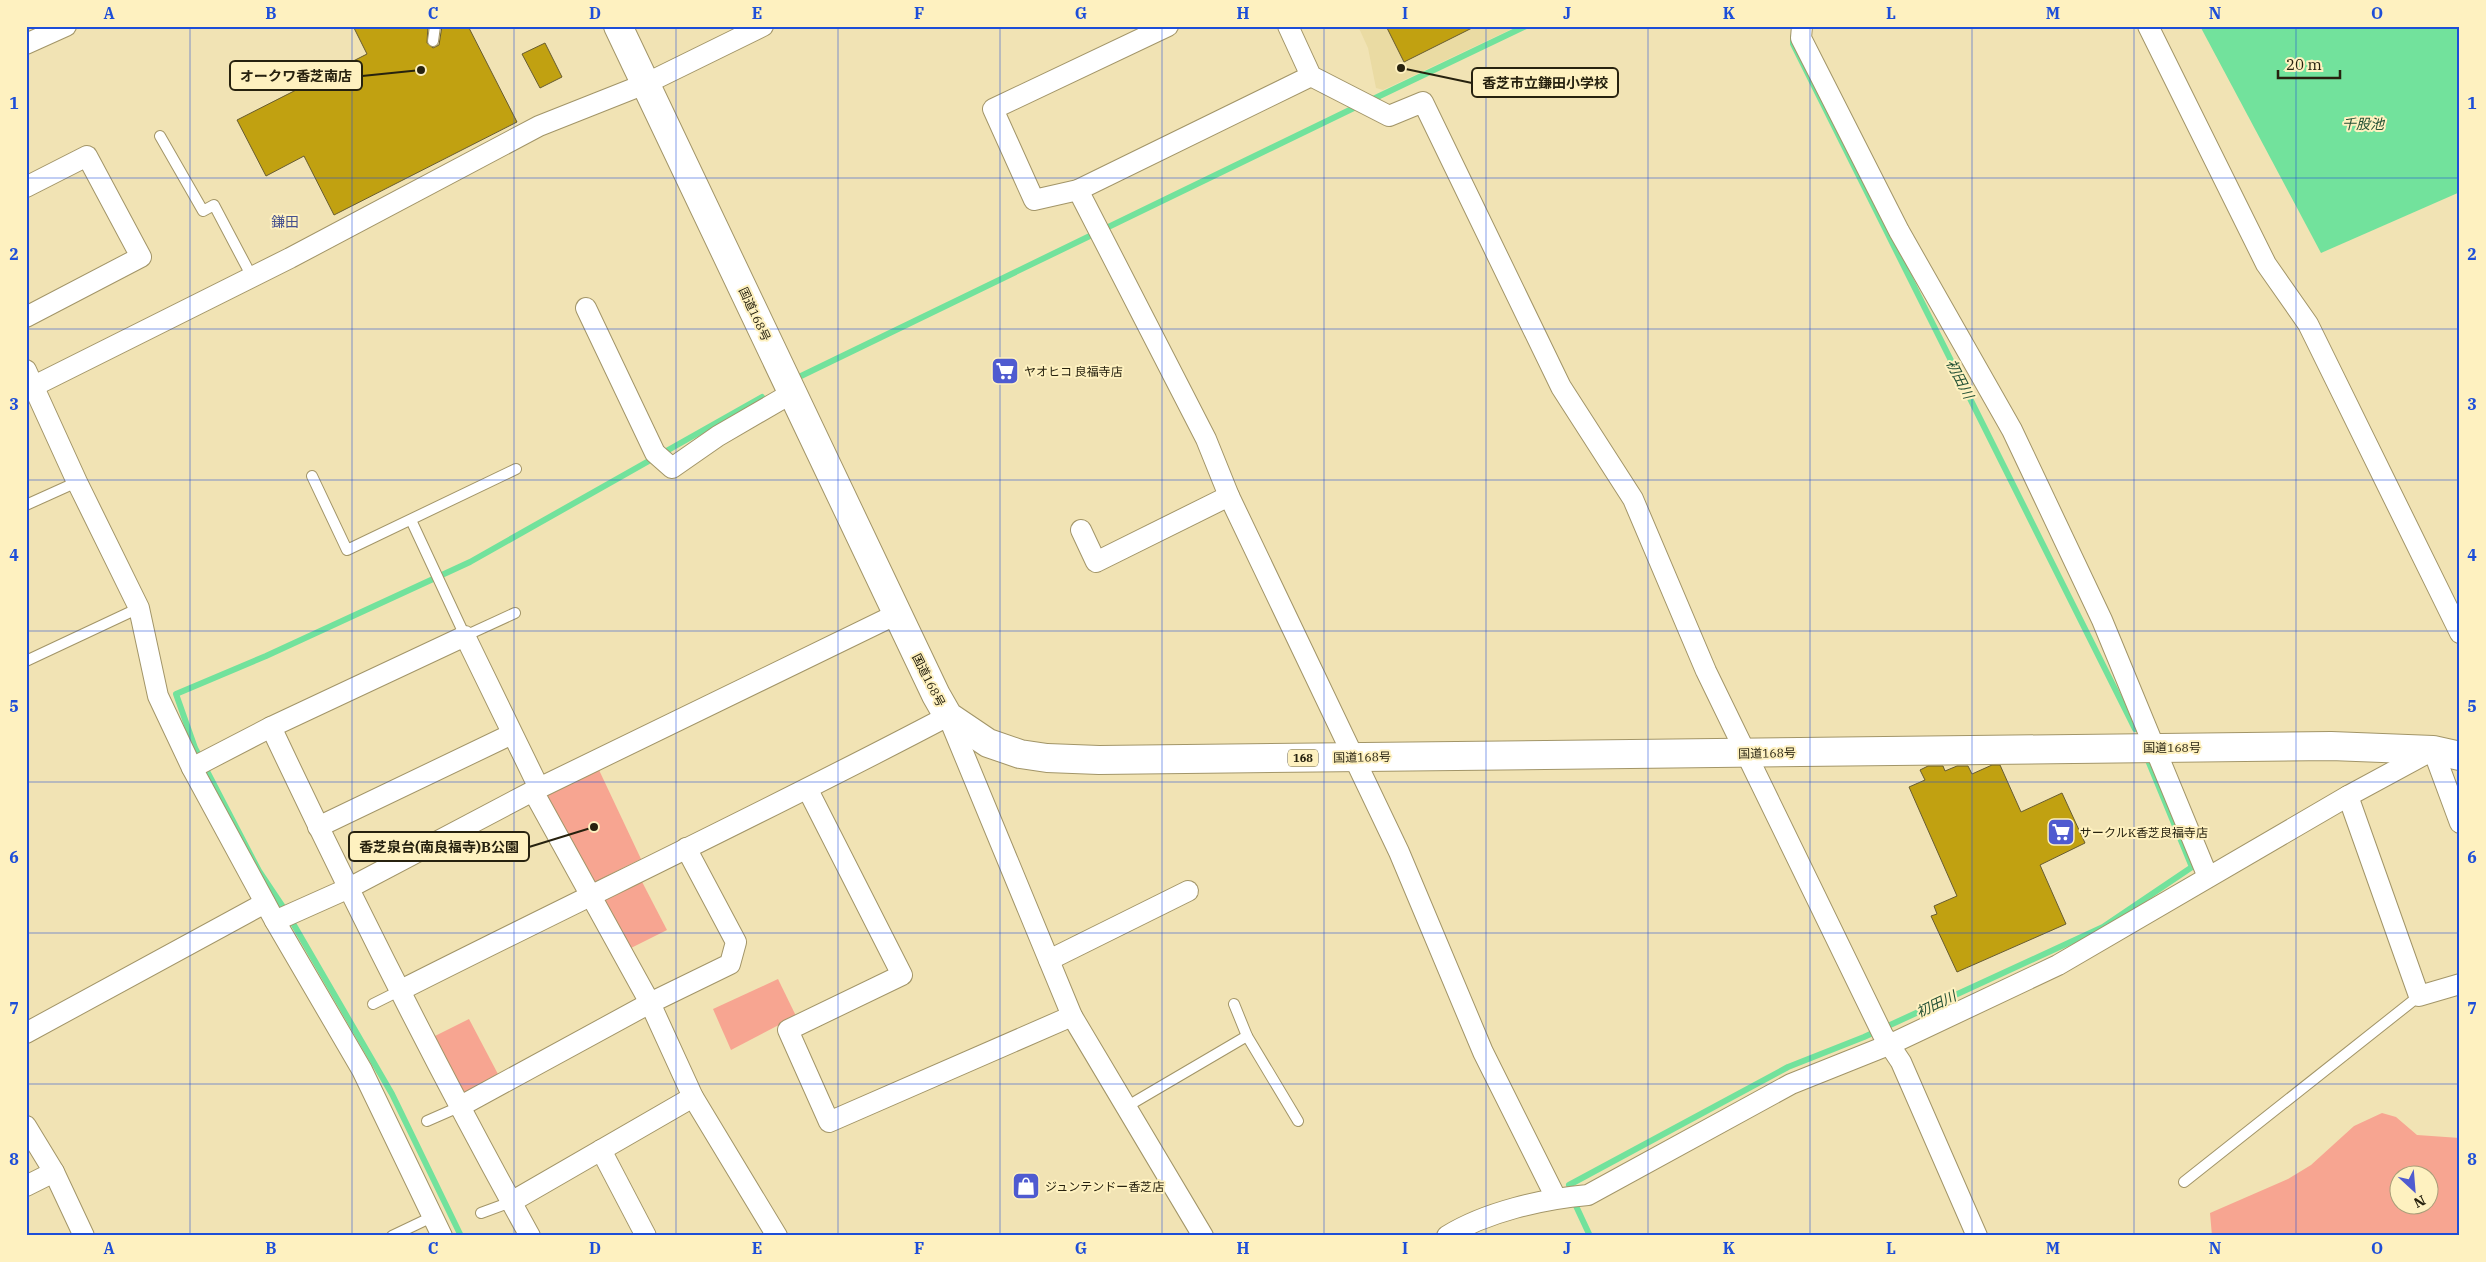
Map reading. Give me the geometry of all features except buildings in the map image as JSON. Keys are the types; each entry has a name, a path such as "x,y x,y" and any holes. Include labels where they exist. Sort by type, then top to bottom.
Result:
{"highway":[{"name":"国道168号","path":"618,26 897,614 948,716 988,743 1020,754 1047,758 1099,760 2331,746 2433,750 2460,756"}],"street":[{"path":"26,44 66,26"},
{"path":"442,1236 362,1070 275,921 192,768 158,696 139,608 77,482 30,378 252,277 539,126 645,84 763,26"},
{"path":"1168,26 992,109 1034,200 1078,190 1311,76"},
{"path":"1288,26 1311,76 1389,116 1423,102 1561,387 1633,499 1706,671 1748,753 1884,1034 1905,1072 1977,1236"},
{"path":"1802,26 1802,38 1899,231 2012,430 2102,620 2153,748 2208,877"},
{"path":"2148,26 2266,264 2308,324 2460,633"},
{"path":"26,187 87,156 141,257 26,317"},
{"path":"1078,190 1206,439 1229,496 1399,852 1483,1052 1556,1198"},
{"path":"586,308 660,458 672,468 718,436 792,393"},
{"path":"1081,530 1096,562 1229,496"},
{"path":"275,921 349,888 536,790 897,614"},
{"path":"192,768 271,727 466,636 536,790 650,1003 693,1097 777,1236"},
{"path":"400,990 590,894 808,790 948,716 1072,1016 1203,1236"},
{"path":"271,727 318,826 459,1108 530,1236"},
{"path":"318,826 512,734"},
{"path":"1447,1236 1468,1223 1556,1198 1588,1195 1884,1034 2058,965 2348,796 2433,750 2460,823"},
{"path":"808,790 902,975 788,1030 829,1122 1072,1016"},
{"path":"2348,796 2419,996 2460,984"},
{"path":"459,1108 650,1003 730,964 736,942 686,848"},
{"path":"1049,960 1188,891"},
{"path":"26,1033 265,903"},
{"path":"511,1202 693,1097"},
{"path":"26,1126 54,1172 84,1236"},
{"path":"601,1150 646,1236"},
{"path":"26,1186 54,1172"}],"lane":[{"path":"433,41 435,26"},
{"path":"160,136 203,211 214,204 252,277"},
{"path":"312,476 347,550 516,469"},
{"path":"26,505 77,482"},
{"path":"411,520 466,636 515,613"},
{"path":"26,661 139,608"},
{"path":"373,1004 400,990"},
{"path":"2184,1182 2419,996"},
{"path":"1234,1004 1247,1036 1298,1121"},
{"path":"1126,1107 1247,1036"},
{"path":"427,1120 459,1108"},
{"path":"481,1213 511,1202"},
{"path":"392,1236 434,1216"}],"shaded area":[{"path":"1358,26 1518,26 1383,90 1376,88 1368,48"},
{"path":"599,770 641,859 591,884 547,795"},
{"path":"639,876 667,930 627,950 599,895"},
{"path":"778,979 796,1016 731,1050 713,1009"},
{"path":"469,1019 499,1076 461,1100 429,1039"},
{"path":"2382,1113 2396,1117 2417,1135 2460,1138 2460,1236 2212,1236 2210,1213 2288,1179 2311,1165 2354,1126"}],"water":[{"name":"千股池","path":"2200,26 2460,26 2460,192 2321,253"}],"waterway":[{"path":"1369,101 1526,26"},
{"name":"初田川","path":"1793,37 1793,44 2135,729"},
{"path":"801,376 1360,105"},
{"path":"461,1236 392,1094 287,913 259,871 195,748 176,694 266,656 470,562 762,397"},
{"name":"初田川","path":"1569,1185 1788,1067 1864,1037 2103,927 2192,867 2147,758"},
{"name":"初田川","path":"1576,1206 1590,1236"}],"place":[{"name":"香芝市立鎌田小学校","path":"1401,68"},
{"name":"オークワ香芝南店","path":"421,70"},
{"name":"ヤオヒコ 良福寺店","path":"1005,371"},
{"name":"香芝泉台(南良福寺)B公園","path":"594,827"},
{"name":"サークルK香芝良福寺店","path":"2061,832"},
{"name":"ジュンテンドー香芝店","path":"1026,1186"}],"district":[{"name":"鎌田","path":"285,222"}]}
